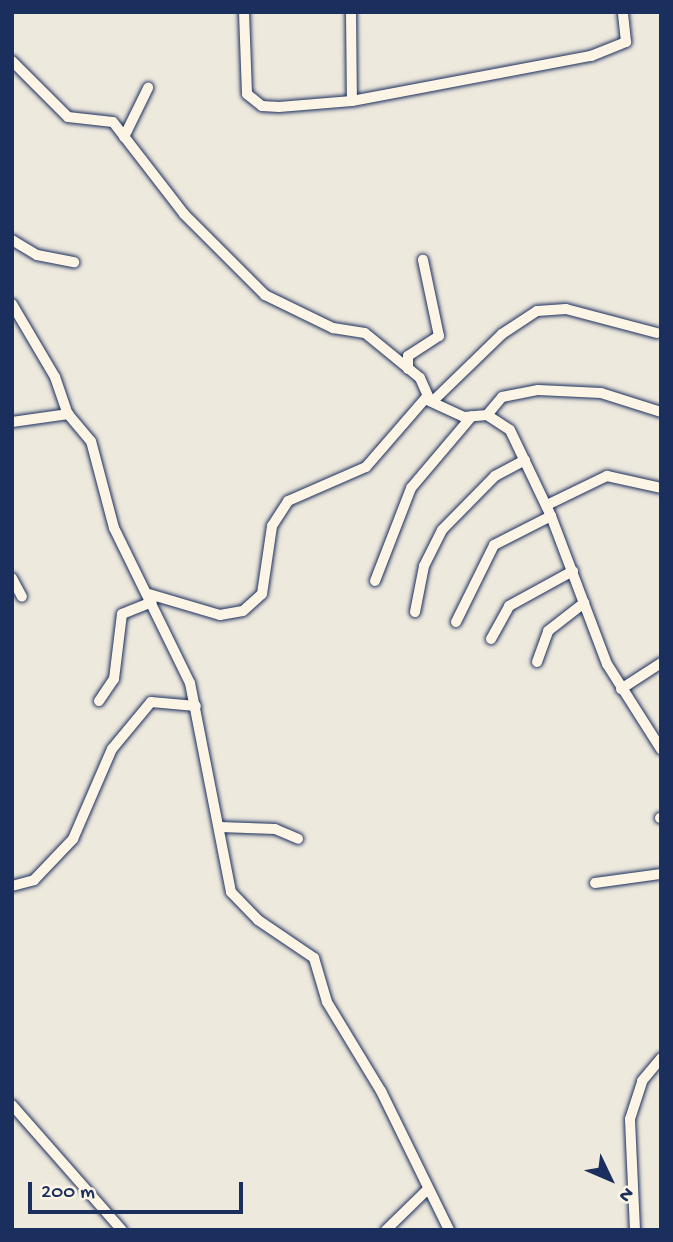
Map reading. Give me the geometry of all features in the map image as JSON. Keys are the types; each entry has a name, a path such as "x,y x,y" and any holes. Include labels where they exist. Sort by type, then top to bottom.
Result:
{"street":[{"path":"244,12 243,78 250,99 279,107 352,101 611,50 628,40 623,12"},
{"path":"351,12 352,101"},
{"path":"12,61 60,112 73,119 108,119 184,214 265,295 333,328 365,333 425,384 431,399 454,414 487,415 510,430 549,511 621,690 661,749"},
{"path":"124,136 148,88"},
{"path":"12,240 37,255 74,262"},
{"path":"408,369 408,356 439,336 423,260"},
{"path":"12,304 55,377 68,414 91,441 114,528 150,598 196,706 231,892 258,920 314,958 327,1002 449,1230"},
{"path":"99,701 114,679 122,614 150,598 220,615 254,603 262,594 279,509 309,489 366,467 431,399 502,334 537,311 566,309 657,333"},
{"path":"487,415 502,397 538,390 601,393 661,412"},
{"path":"12,422 68,414"},
{"path":"375,581 411,488 472,416"},
{"path":"415,612 421,574 442,530 495,476 526,460"},
{"path":"456,622 494,545 607,476 661,488"},
{"path":"491,639 509,606 573,571"},
{"path":"12,578 22,597"},
{"path":"537,662 548,631 584,603"},
{"path":"621,690 661,663"},
{"path":"12,886 34,880 74,839 112,749 151,702 196,706"},
{"path":"220,827 275,829 298,839"},
{"path":"595,883 661,874"},
{"path":"635,1230 630,1119 642,1081 661,1058"},
{"path":"12,1105 122,1230"},
{"path":"386,1230 428,1189"}]}
